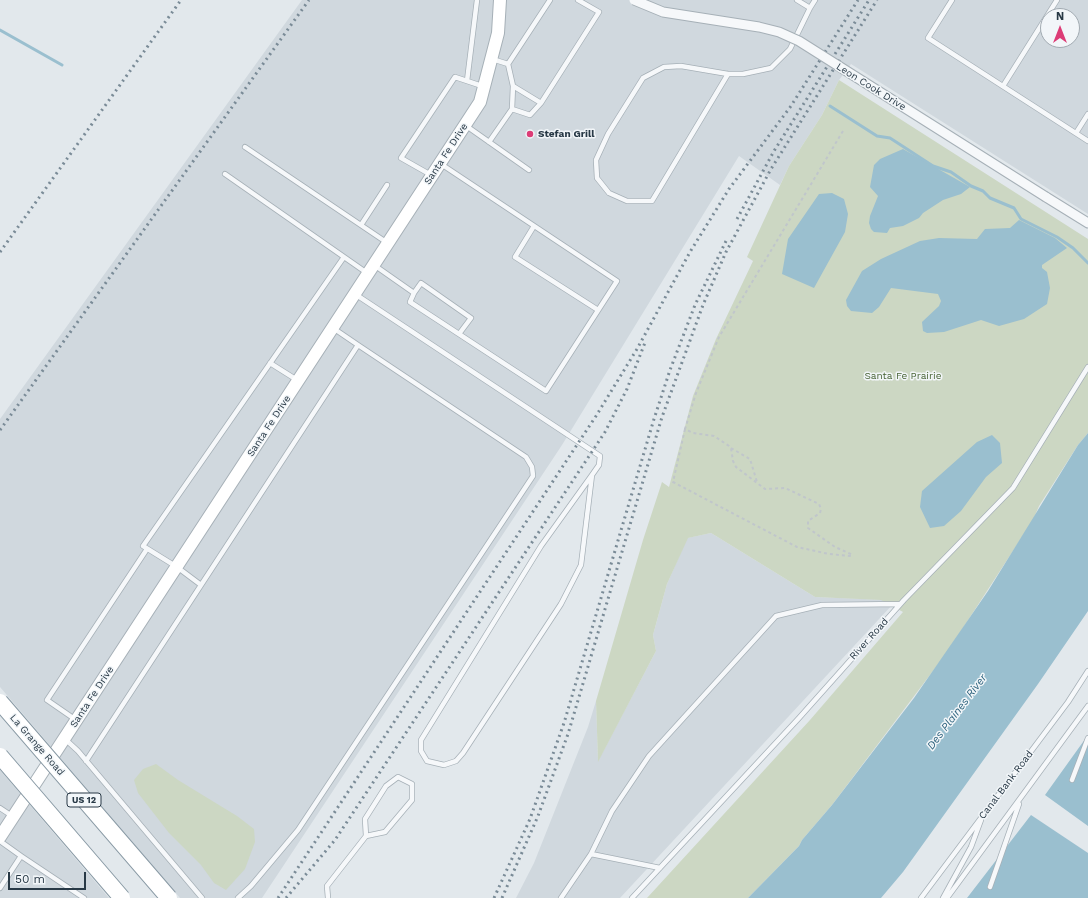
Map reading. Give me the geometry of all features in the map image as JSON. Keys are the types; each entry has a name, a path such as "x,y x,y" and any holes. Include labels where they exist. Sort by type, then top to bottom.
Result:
{"highway":[{"name":"La Grange Road","path":"0,702 169,898"},
{"path":"0,756 122,898"}],"street":[{"name":"Santa Fe Drive","path":"0,837 480,102 498,33 500,0"},
{"name":"Leon Cook Drive","path":"634,0 663,12 759,27 780,32 798,41 1088,223"}],"lane":[{"path":"467,81 477,0"},
{"path":"489,142 512,109 513,86 508,64 550,0"},
{"path":"512,109 530,115 541,103 599,12 578,0"},
{"path":"797,0 810,8"},
{"path":"728,74 652,201 627,201 609,193 597,178 596,160 608,134 643,78 664,67 681,66 728,74 743,74 771,68 790,49 815,0"},
{"path":"952,0 928,38 1088,141"},
{"path":"1003,86 1057,0"},
{"path":"491,59 508,64"},
{"path":"432,175 401,158 456,77 484,87"},
{"path":"513,86 541,103"},
{"path":"1076,133 1088,114"},
{"path":"465,125 529,170"},
{"path":"245,147 388,244"},
{"path":"440,164 617,281 546,391 410,302 421,283 471,318 459,334"},
{"path":"225,174 344,257 371,269 414,293"},
{"path":"361,225 387,185"},
{"path":"534,226 515,257 598,310"},
{"path":"201,585 177,567 143,546 344,257"},
{"path":"355,294 594,450 600,456 599,465 541,546 421,740 421,751 427,761 444,765 456,761 463,753 562,604 581,565 592,475"},
{"path":"238,898 251,886 298,830 533,476 532,467 526,457 332,328"},
{"path":"86,761 358,345"},
{"path":"270,363 298,381"},
{"name":"River Road","path":"632,898 799,718 900,604 1012,488 1088,367"},
{"path":"77,721 47,700 147,549"},
{"path":"561,898 591,854 612,811 649,756 776,616 822,605 900,604"},
{"name":"Canal Bank Road","path":"921,898 1068,702 1088,670"},
{"path":"947,898 1088,706"},
{"path":"1072,780 1088,738"},
{"path":"65,739 86,761 202,898"},
{"path":"328,898 327,886 366,836 385,832 412,800 412,784 398,777 386,786 365,819 366,836"},
{"path":"990,887 1021,798"},
{"path":"0,808 14,817"},
{"path":"943,898 971,847 983,815"},
{"path":"0,841 84,898"},
{"path":"591,854 660,868"},
{"path":"0,888 22,856"}],"path":[{"path":"731,448 733,461 736,467 767,490 785,488 819,504 821,509 820,513 808,521 808,528 835,546 853,555 829,554 797,547 673,482 685,429 698,386 719,337 843,131"},
{"path":"685,429 692,433 714,436 750,459 757,482"}],"shaded area":[{"path":"302,0 1088,0 1088,214 851,64 839,80 822,115 789,166 780,185 739,156 562,445 262,898 180,898 0,687 0,419"},
{"path":"711,533 815,597 889,600 893,604 620,898 516,898 534,863 588,727 596,701 598,761 656,651 653,635 667,584 687,538"},
{"path":"0,770 109,898 0,898"}],"green space":[{"name":"Santa Fe Prairie","path":"839,80 1088,239 1088,433 1078,445 1039,506 1033,520 948,651 832,805 802,840 799,846 748,898 647,898 810,720 903,612 881,600 815,597 711,533 688,538 667,584 653,635 656,651 598,762 596,701 643,540 662,482 669,487 693,396 716,339 753,261 747,257 789,166 822,115"},
{"path":"156,764 178,780 237,816 254,829 255,842 245,869 226,890 214,883 201,865 169,833 138,793 134,780 143,769"}],"water":[{"path":"903,149 970,187 961,194 943,200 923,213 919,218 903,226 890,228 887,233 874,232 869,223 870,216 878,196 870,187 874,165 880,159"},
{"path":"832,193 844,199 848,214 845,232 814,288 782,274 788,239 819,194"},
{"path":"1019,220 1055,238 1067,248 1042,265 1042,268 1047,272 1050,288 1047,304 1024,319 999,326 981,320 944,332 927,333 923,331 922,322 939,306 941,301 938,294 891,288 879,307 872,313 851,311 847,306 846,300 862,271 881,259 920,241 939,238 977,239 985,229 1010,228"},
{"name":"Des Plaines River","path":"1088,433 1088,611 1038,684 903,872 881,898 748,898 799,846 802,840 832,805 914,698 988,591 1078,445"},
{"path":"992,435 1000,443 1002,463 986,477 961,511 944,526 930,528 920,507 922,491 977,442"},
{"path":"1088,735 1088,826 1045,795"},
{"path":"1031,815 1088,853 1088,898 967,898"}],"waterway":[{"path":"0,30 62,65"},
{"path":"830,106 877,136 890,138 933,166 951,172 971,186 983,191 990,198 1014,208 1021,219 1057,237 1073,248 1088,263"}],"railway":[{"path":"0,252 181,0"},
{"path":"0,430 309,0"},
{"path":"278,898 596,416 637,349 690,252 729,189 791,106 858,0"},
{"path":"737,219 774,151 869,0"},
{"path":"502,898 538,816 568,734 662,417 703,305 726,252 771,169 877,0"},
{"path":"494,898 530,819 564,723 654,419 670,370 695,305 726,241"},
{"path":"286,898 335,840 605,432 627,389 646,340"}],"place":[{"name":"Stefan Grill","path":"530,134"}]}
